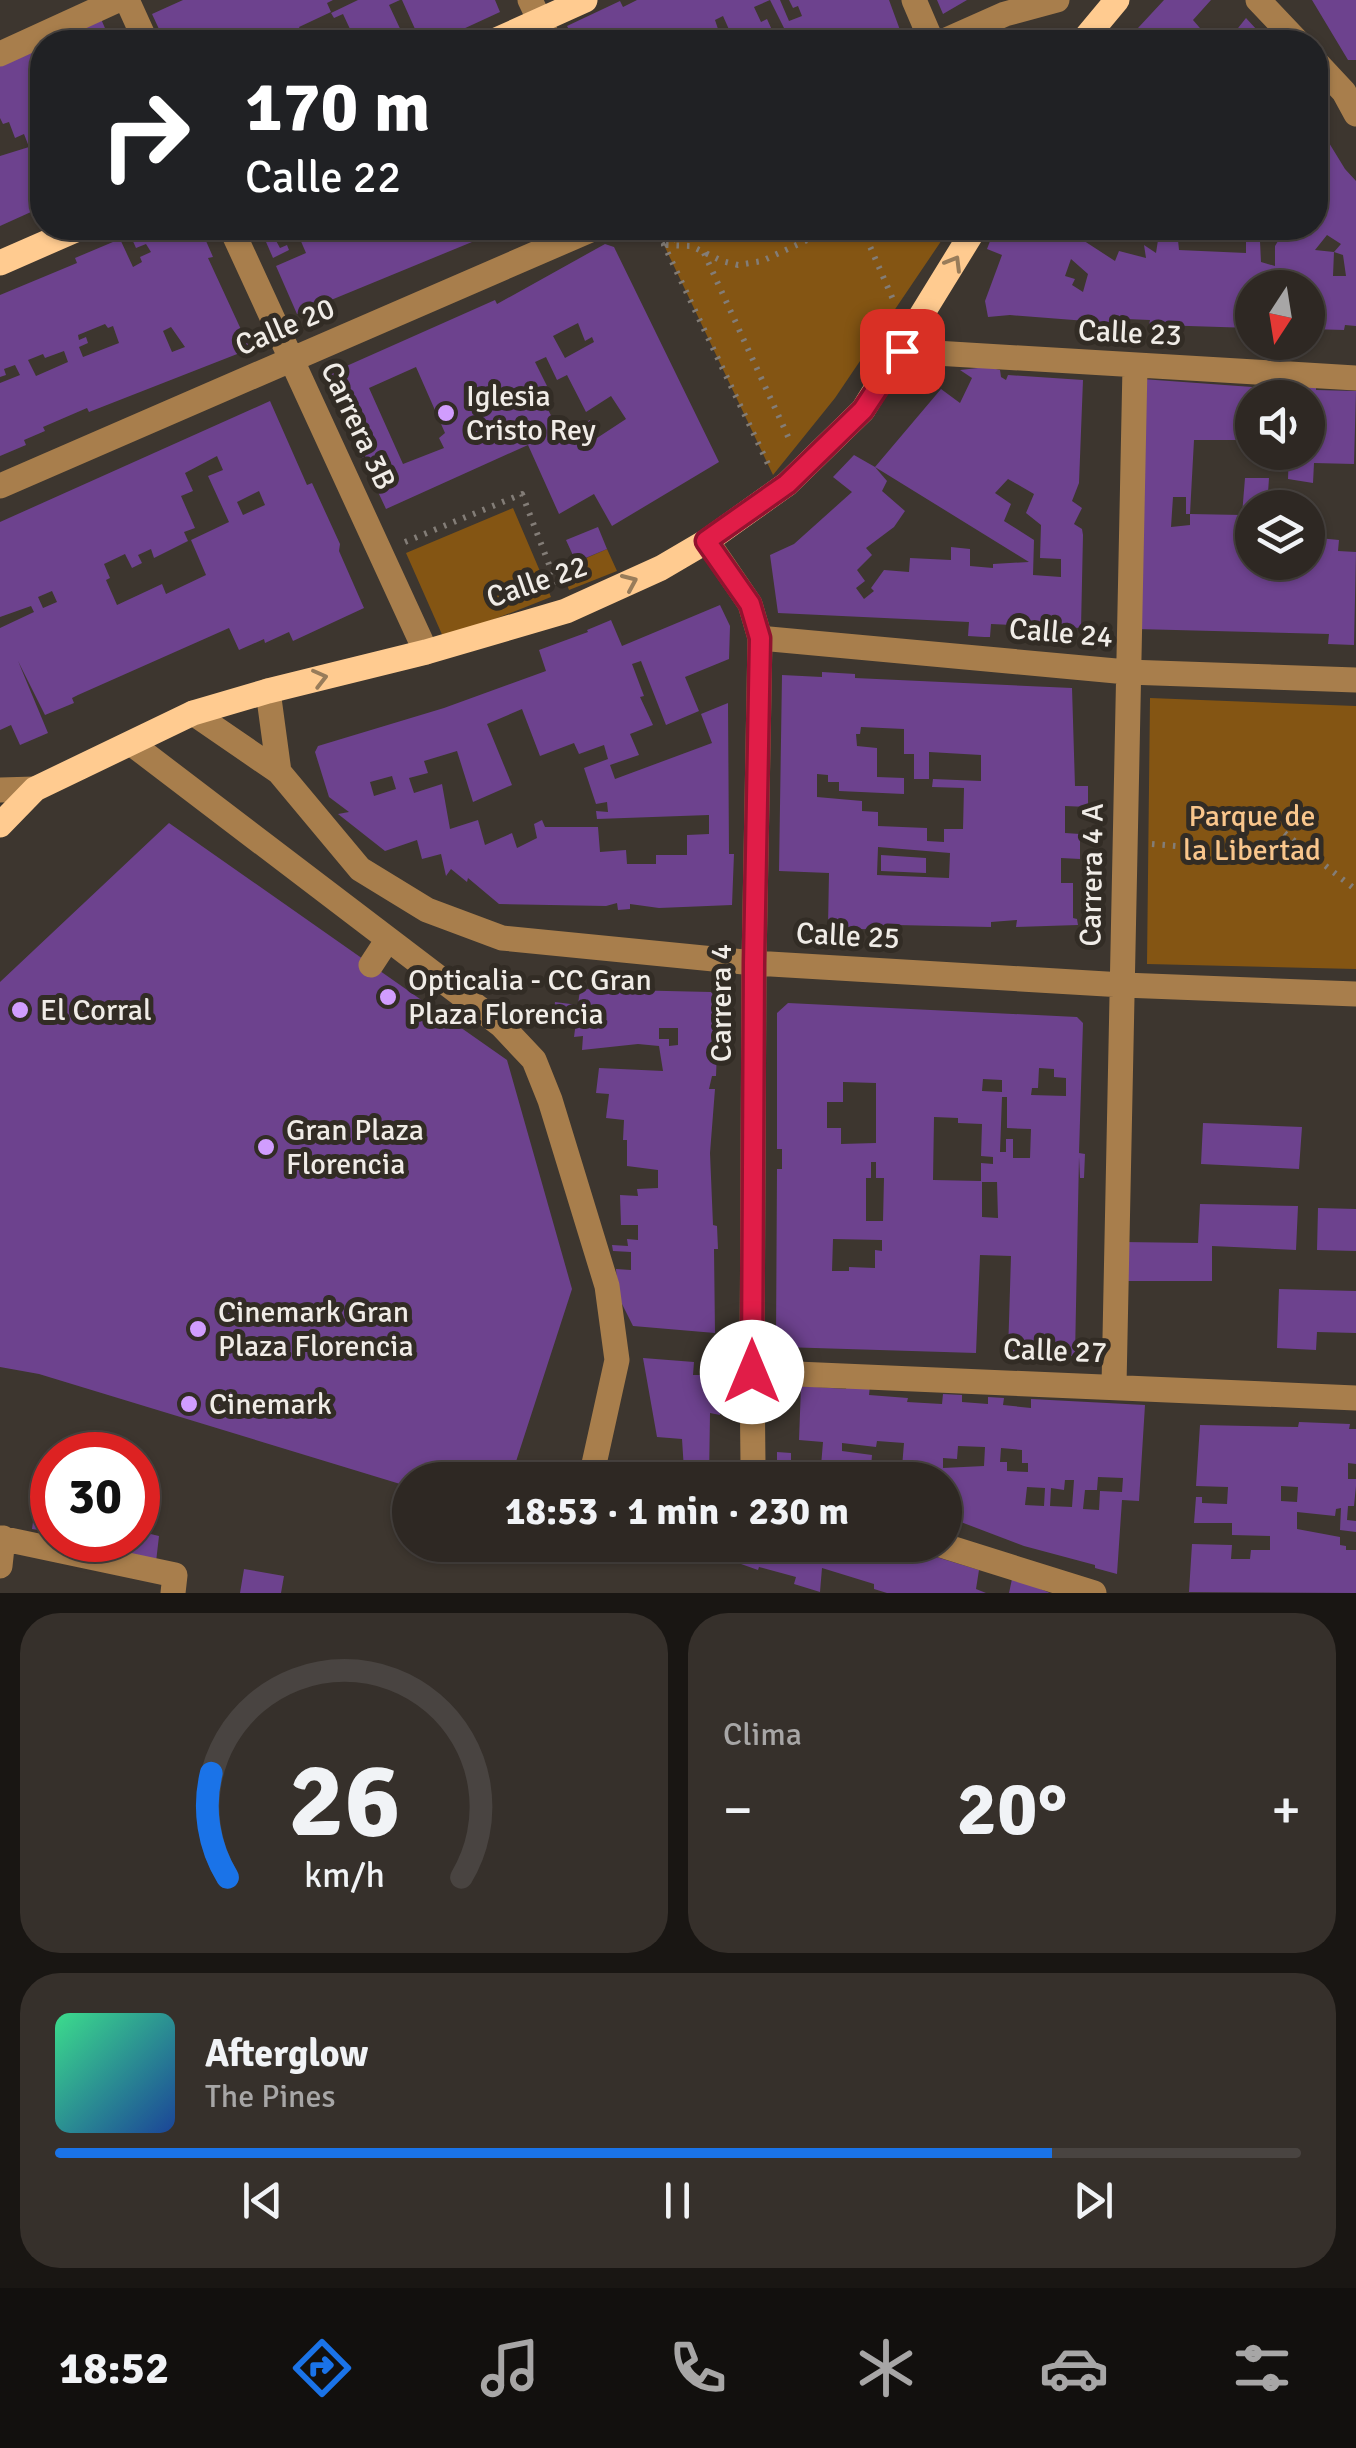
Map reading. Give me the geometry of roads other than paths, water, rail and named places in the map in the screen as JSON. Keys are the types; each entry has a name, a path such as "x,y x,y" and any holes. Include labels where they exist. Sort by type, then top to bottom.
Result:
{"main road":[{"path":"540,21 585,0"},
{"path":"1092,30 1117,0"},
{"path":"0,263 53,240"},
{"name":"Calle 22","path":"0,825 35,789 193,713 566,611 661,568 706,541 787,484 863,410 968,240"}],"street":[{"path":"52,30 118,0"},
{"path":"126,0 140,30"},
{"path":"914,0 927,30"},
{"path":"969,30 1006,14 1057,0"},
{"path":"1258,0 1287,30"},
{"path":"0,54 30,40"},
{"path":"1328,74 1352,99"},
{"name":"Carrera 3B","path":"237,240 426,652"},
{"name":"Calle 20","path":"0,486 567,240"},
{"name":"Calle 23","path":"902,351 1356,378"},
{"name":"Carrera 4 A","path":"1114,1386 1135,366"},
{"name":"Carrera 4","path":"706,541 750,604 760,638 754,963 753,1462"},
{"name":"Calle 24","path":"760,638 1127,672 1356,680"},
{"path":"268,691 279,772"},
{"name":"Calle 25","path":"193,713 279,772 360,869 427,910 502,938 754,963 1122,986 1356,994"},
{"path":"132,744 500,1025 534,1060 607,1286 617,1360 594,1462"},
{"path":"0,790 35,789"},
{"path":"370,965 388,938"},
{"name":"Calle 27","path":"752,1372 1356,1398"},
{"path":"0,1566 2,1538 174,1584"},
{"path":"962,1552 1094,1593"}],"place":[{"name":"Iglesia Cristo Rey","path":"446,413"},
{"name":"Opticalia - CC Gran Plaza Florencia","path":"388,997"},
{"name":"El Corral","path":"20,1010"},
{"name":"Gran Plaza Florencia","path":"266,1147"},
{"name":"Cinemark Gran Plaza Florencia","path":"198,1329"},
{"name":"Cinemark","path":"189,1404"}],"park label":[{"name":"Parque de la Libertad","path":"1252,833"}]}
